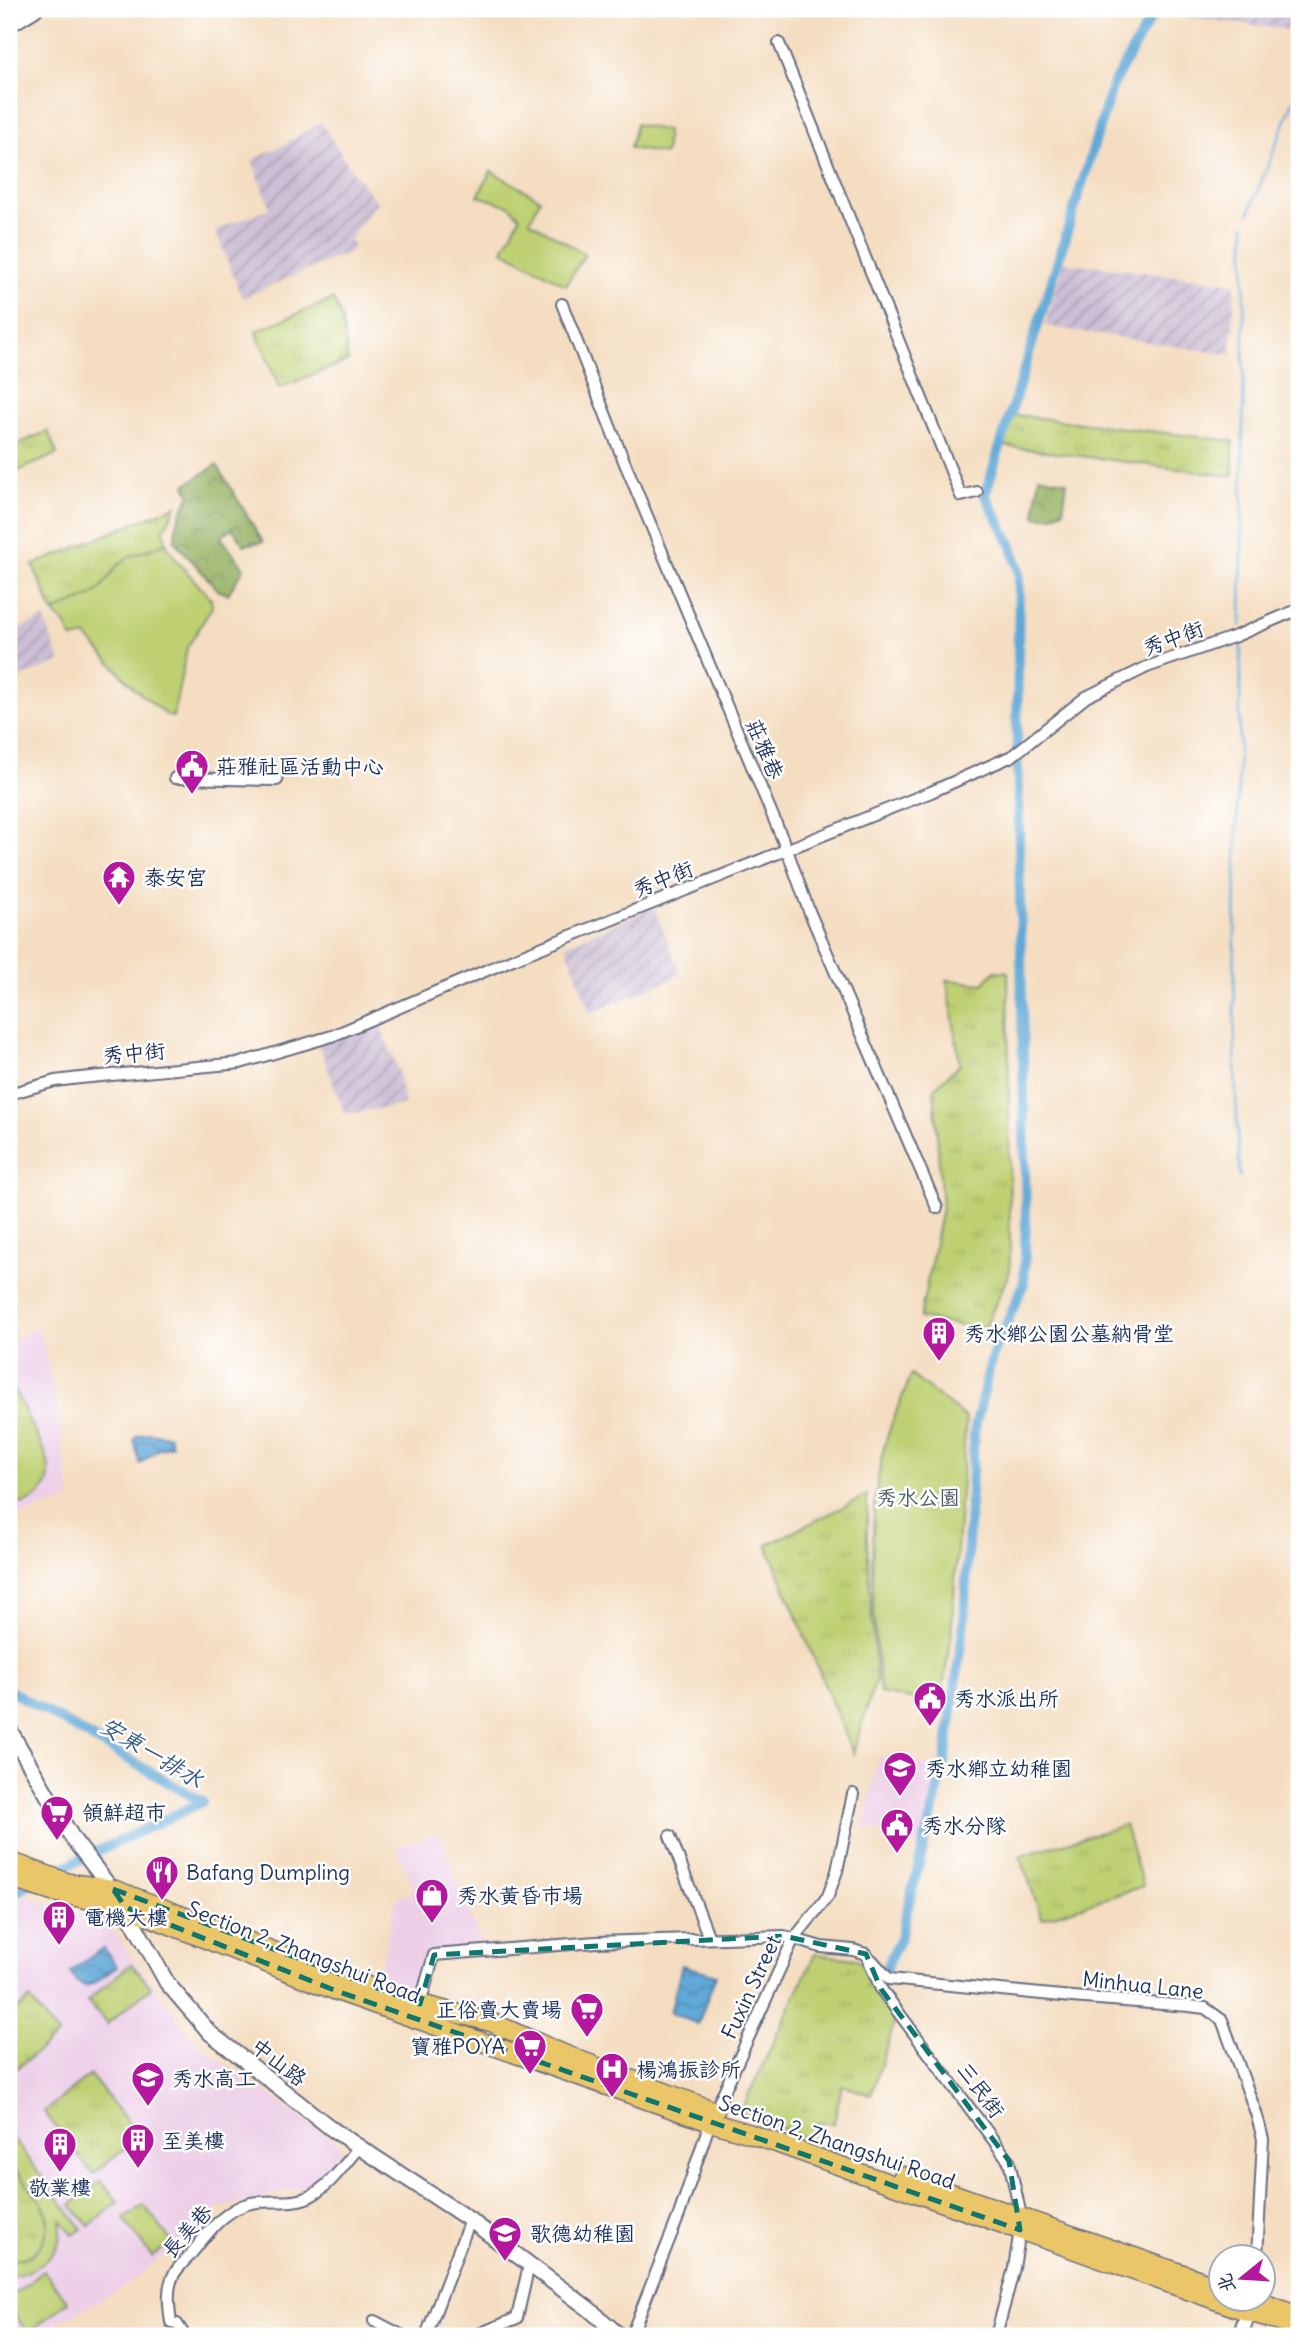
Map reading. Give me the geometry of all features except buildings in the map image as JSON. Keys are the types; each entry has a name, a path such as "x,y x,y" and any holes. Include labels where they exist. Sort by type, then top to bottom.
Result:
{"main road":[{"name":"Section 2, Zhangshui Road","path":"12,1874 113,1889 336,1983"},
{"name":"Section 2, Zhangshui Road","path":"12,1874 52,1892 125,1907 751,2134 1206,2283"},
{"name":"Section 2, Zhangshui Road","path":"1020,2223 1206,2288"},
{"name":"Section 2, Zhangshui Road","path":"1276,2310 1299,2316"},
{"name":"Section 2, Zhangshui Road","path":"1272,2314 1299,2327"}],"street":[{"path":"9,24 36,9"},
{"path":"779,43 961,496 977,492"},
{"name":"莊雅巷","path":"562,303 619,449 787,850 815,924 937,1208"},
{"name":"秀中街","path":"9,1094 80,1077 240,1063 332,1036 513,958 787,850 1012,757 1086,697 1147,667 1236,636 1299,609"},
{"path":"175,778 277,780"},
{"name":"中山路","path":"9,1729 87,1859 125,1907 167,1983 210,2033 237,2057 358,2148 470,2220 589,2309 620,2336"},
{"name":"Fuxin Street","path":"631,2336 713,2118 793,1940 828,1896 837,1871 853,1794"},
{"path":"670,1836 709,1938"},
{"path":"419,2012 434,1955 596,1942 784,1936 866,1954"},
{"name":"三民街","path":"866,1954 881,1989 1009,2161 1020,2223 1014,2268 996,2336"},
{"name":"Minhua Lane","path":"866,1954 889,1979 1197,2007 1205,2008 1222,2020 1263,2139 1258,2244"},
{"name":"長美巷","path":"185,2336 177,2324 171,2322 168,2298 173,2275 210,2230 225,2215 241,2206 264,2202 295,2202 313,2195 330,2182 358,2148"},
{"path":"426,2336 470,2220"},
{"path":"474,2336 517,2318 529,2265"},
{"path":"1240,2336 1248,2314"},
{"path":"373,2320 403,2336"}],"highlighted area":[{"path":"113,1889 420,2004 434,1955 784,1936 866,1954 881,1989 1009,2161 1020,2230 334,1990 125,1907"}],"shaded area":[{"path":"1159,9 1299,9 1299,31 1156,13"},
{"path":"321,122 350,168 377,202 349,240 355,246 349,252 242,298 215,230 270,208 252,160"},
{"path":"1064,262 1235,283 1231,355 1045,326"},
{"path":"44,618 60,662 9,682 9,633"},
{"path":"654,907 681,975 590,1013 566,945"},
{"path":"379,1023 397,1067 405,1105 345,1114 319,1045"},
{"path":"39,1328 56,1401 71,1499 9,1519 9,1341"},
{"name":"秀水鄉立幼稚園","path":"879,1756 938,1768 920,1846 863,1827"},
{"name":"秀水黃昏市場","path":"439,1833 484,1951 443,1956 424,1962 415,1999 377,1985 396,1899 414,1891 397,1847"},
{"name":"秀水高工","path":"22,1893 110,1928 199,2046 344,2147 318,2183 218,2209 129,2284 33,2336 17,2336 9,2325 9,1902"}],"green space":[{"path":"636,124 667,131 665,154 630,148"},
{"path":"491,171 540,199 530,221 585,254 566,285 503,250 520,217 510,206 478,196"},
{"path":"333,299 342,319 348,361 279,388 256,331"},
{"path":"1014,415 1233,441 1233,476 1004,446"},
{"path":"48,431 57,454 9,475 9,448"},
{"path":"217,465 263,542 244,545 232,528 221,537 244,568 228,594 219,591 176,543 175,537 179,519 190,495 185,485"},
{"path":"1039,476 1067,482 1063,511 1053,516 1035,517"},
{"path":"176,506 164,530 166,543 129,557 117,566 93,595 53,612 33,565"},
{"path":"166,543 177,561 211,599 212,607 187,648 173,717 168,716 135,689 86,636 72,639 66,625 53,612 93,595 117,566 129,557"},
{"path":"995,971 1008,972 1010,1271 984,1330 920,1318 942,1208 934,1088 960,1064 947,980 983,984"},
{"name":"秀水公園","path":"911,1375 966,1418 951,1639 940,1705 880,1693 873,1577 876,1490 886,1439"},
{"path":"9,1383 44,1449 49,1468 46,1486 40,1494 17,1504 9,1504"},
{"path":"867,1495 867,1540 876,1679 853,1753 767,1545"},
{"path":"1125,1825 1143,1886 1042,1919 1020,1856"},
{"path":"815,1954 856,1959 862,1964 875,1995 895,2021 871,2095 842,2085 834,2123 817,2123 809,2139 740,2113"},
{"path":"131,1964 151,1987 107,2024 87,2001"},
{"path":"30,1999 58,2035 12,2072 9,2068 9,2016"},
{"path":"90,2075 140,2137 93,2174 44,2112"},
{"path":"9,2134 82,2229 73,2235 61,2220 58,2245 48,2258 34,2269 10,2276 9,2260 34,2253 44,2240 48,2227 44,2206 10,2161"},
{"path":"9,2160 39,2197 47,2218 47,2229 44,2240 34,2253 9,2260"},
{"path":"101,2181 118,2202 89,2226 71,2205"},
{"path":"144,2205 172,2242 152,2257 124,2219"},
{"path":"44,2271 68,2302 28,2333 9,2308 9,2298"}],"water":[{"path":"149,1433 169,1436 172,1445 157,1450 140,1464 134,1440 137,1436"},
{"path":"104,1948 117,1967 92,1984 85,1986 77,1982 70,1972"},
{"path":"682,1965 716,1975 698,2024 670,2013"}],"waterway":[{"path":"885,1970 900,1938 945,1763 964,1621 974,1432 992,1357 1024,1283 1026,1218 1017,737 1019,572 1011,544 985,495 1113,84 1156,9"},
{"path":"1249,213 1299,87"},
{"path":"1241,626 1245,225"},
{"path":"1240,1177 1235,1043 1235,910 1241,642"},
{"name":"安東一排水","path":"9,1690 202,1802 47,1875"},
{"name":"安東一排水","path":"9,1896 28,1885"}],"place":[{"name":"莊雅社區活動中心","path":"192,796"},
{"name":"泰安宮","path":"119,907"},
{"name":"秀水鄉公園公墓納骨堂","path":"939,1363"},
{"name":"秀水派出所","path":"930,1728"},
{"name":"秀水鄉立幼稚園","path":"900,1798"},
{"name":"領鮮超市","path":"57,1842"},
{"name":"秀水分隊","path":"897,1855"},
{"name":"Bafang Dumpling","path":"162,1902"},
{"name":"秀水黃昏市場","path":"432,1925"},
{"name":"電機大樓","path":"59,1947"},
{"name":"正俗賣大賣場","path":"587,2039"},
{"name":"寶雅POYA","path":"530,2076"},
{"name":"楊鴻振診所","path":"612,2099"},
{"name":"秀水高工","path":"148,2108"},
{"name":"至美樓","path":"138,2170"},
{"name":"敬業樓","path":"60,2174"},
{"name":"歌德幼稚園","path":"505,2263"}]}
